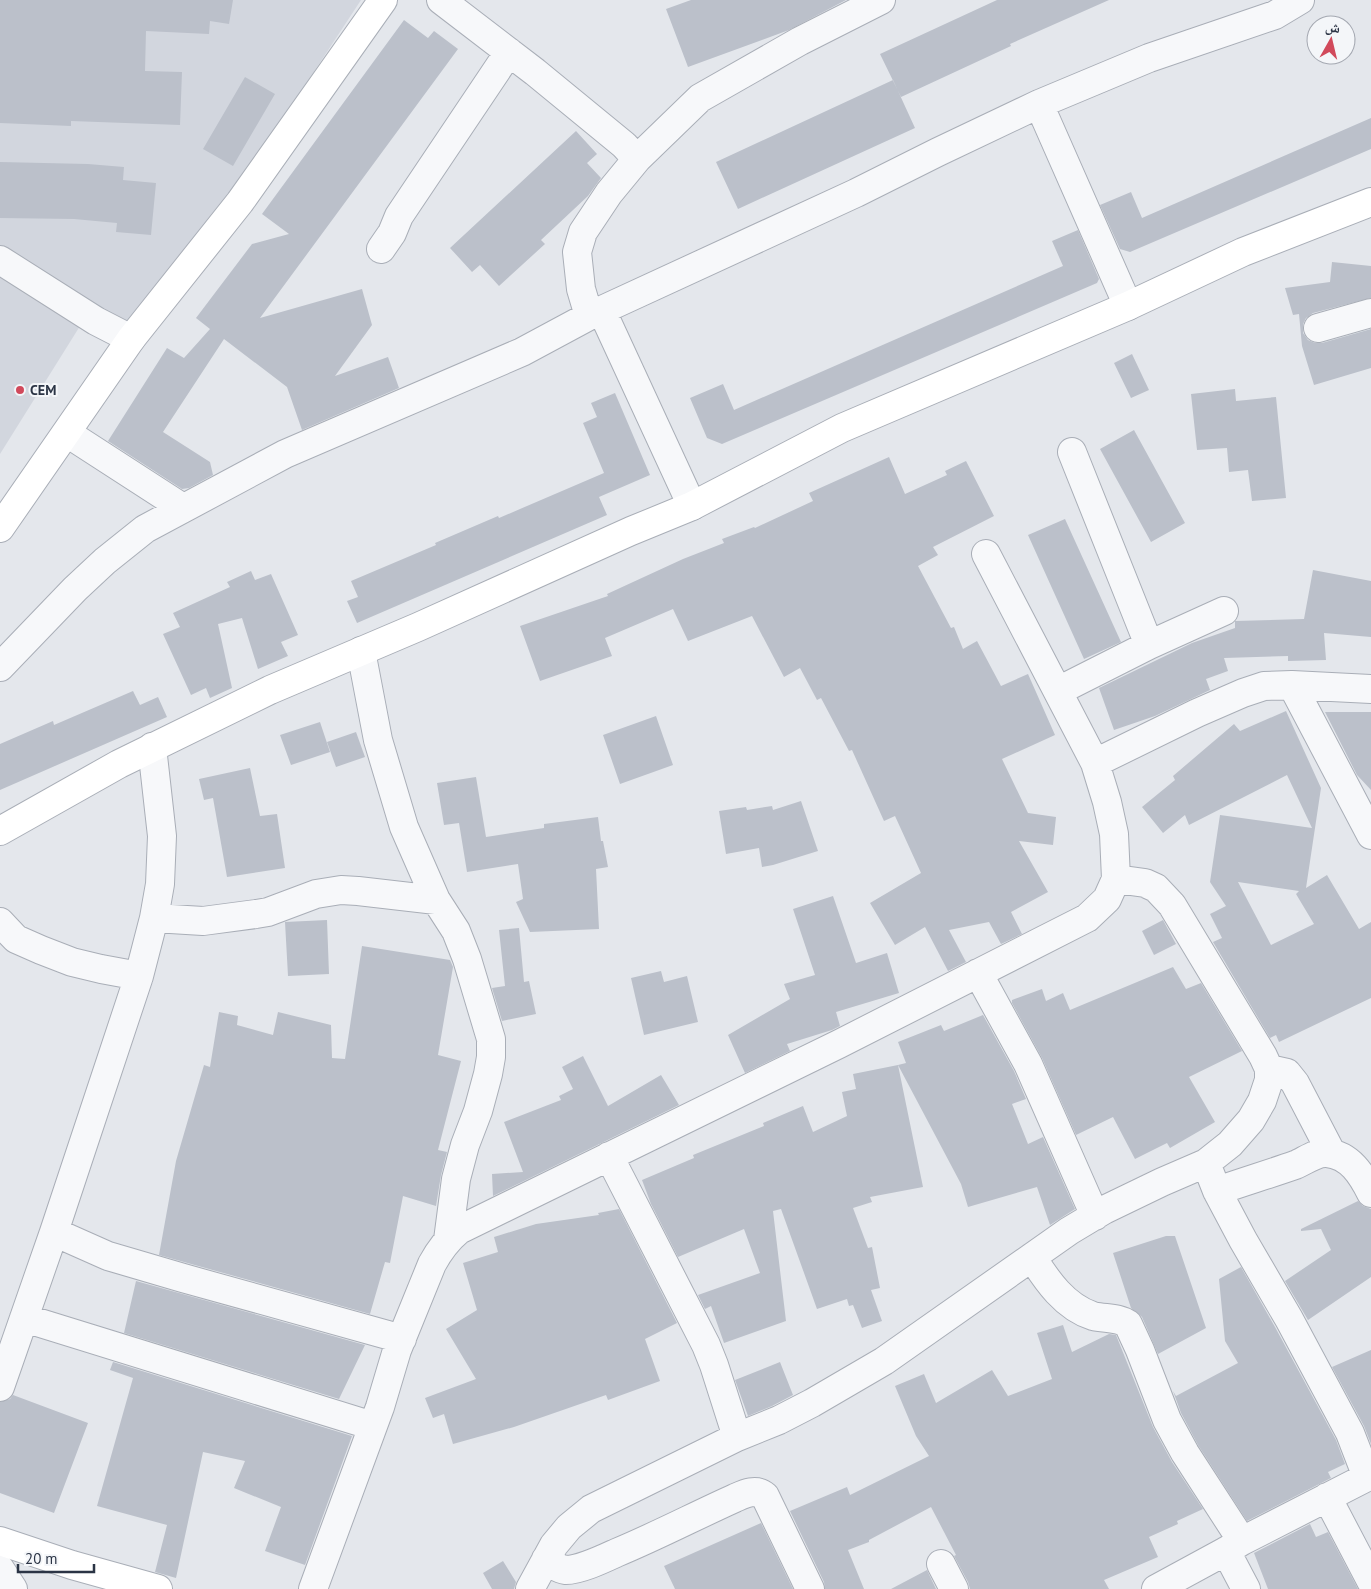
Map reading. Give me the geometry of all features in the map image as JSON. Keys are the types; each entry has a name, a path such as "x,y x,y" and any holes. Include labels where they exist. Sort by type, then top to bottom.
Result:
{"main road":[{"path":"0,528 131,339 240,202 383,0"},
{"path":"0,831 152,747 270,690 692,506 842,428 1128,306 1243,252 1371,202"},
{"path":"0,1541 72,1565 158,1589"}],"street":[{"path":"441,0 624,145 637,159"},
{"path":"692,506 596,314 581,289 576,252 583,232 608,193 637,159 700,98 800,40 881,0"},
{"path":"0,667 75,589 105,561 146,529 285,454 522,352 596,314 856,193 1039,104 1149,58 1268,18 1300,0"},
{"path":"381,249 392,233 400,216 509,52"},
{"path":"1039,104 1128,306"},
{"path":"0,260 96,320 131,339"},
{"path":"1318,328 1371,313"},
{"path":"67,433 183,508"},
{"path":"1072,452 1149,645"},
{"path":"313,1589 373,1426 402,1339 432,1264 438,1251 459,1230 838,1044 1086,918 1107,899 1116,879 1114,834 1108,802 1095,763 986,554"},
{"path":"1058,692 1149,645 1224,611"},
{"path":"361,651 378,740 404,827 436,900 456,931 463,947 491,1038 491,1057 484,1091 465,1144 456,1179 448,1240"},
{"path":"1095,763 1243,692 1264,686 1292,685 1371,689"},
{"path":"1292,685 1371,836"},
{"path":"0,1387 139,976 154,918 160,884 162,836 152,747"},
{"path":"530,1589 546,1559 562,1535 591,1508 736,1437 787,1416 884,1361 1069,1231 1162,1182 1206,1163 1230,1144 1251,1120 1269,1080 1269,1069 1263,1056 1172,905 1156,888 1145,883 1116,879"},
{"path":"154,918 204,921 256,914 268,912 316,894 341,890 436,900"},
{"path":"0,922 16,939 41,950 72,962 101,970 139,976"},
{"path":"978,973 1028,1064 1095,1216"},
{"path":"1269,1069 1287,1073 1295,1083 1332,1154"},
{"path":"1218,1190 1288,1167 1318,1154 1328,1153 1341,1157 1359,1170 1371,1193"},
{"path":"609,1156 706,1345 736,1437"},
{"path":"1156,1589 1369,1476 1350,1433 1218,1190 1206,1163"},
{"path":"54,1232 108,1256 402,1339"},
{"path":"1032,1257 1045,1278 1079,1309 1096,1316 1128,1324 1167,1420 1234,1546 1246,1589"},
{"path":"24,1318 373,1426"},
{"path":"546,1559 557,1568 575,1568 652,1538 735,1498 754,1492 762,1493 765,1496 810,1589"},
{"path":"1327,1497 1371,1581"},
{"path":"941,1564 954,1589"},
{"path":"0,1569 13,1589"}],"shaded area":[{"path":"0,0 361,0 153,317 116,322 0,252"},
{"name":"CEM","path":"0,276 80,326 0,454"}],"building":[{"path":"0,0 233,0 229,24 210,21 209,34 146,31 145,71 182,72 180,125 71,121 71,126 0,123"},
{"path":"691,0 846,0 789,30 688,67 666,9"},
{"path":"997,0 1109,0 1010,44 1011,46 901,97 880,54"},
{"path":"404,20 428,38 434,31 458,49 260,318 362,289 372,325 335,376 388,357 399,388 302,430 287,387 224,339 163,432 210,462 213,475 189,488 182,489 108,441 167,348 184,358 210,329 196,318 252,244 289,234 262,214"},
{"path":"245,77 275,94 233,166 203,149"},
{"path":"893,80 915,128 738,209 716,162"},
{"path":"1371,118 1371,149 1130,252 1120,249 1100,205 1131,192 1142,218"},
{"path":"576,131 597,154 587,163 601,178 588,196 541,240 545,244 499,286 480,265 472,272 450,248"},
{"path":"0,162 88,164 124,167 123,180 156,183 151,235 116,232 117,223 74,219 0,218"},
{"path":"1078,230 1099,279 1097,283 722,444 707,438 690,398 723,384 734,410 1063,266 1052,241"},
{"path":"1332,262 1371,266 1371,298 1313,313 1306,318 1303,324 1303,333 1308,340 1322,343 1371,329 1371,368 1314,385 1302,346 1299,314 1293,315 1285,288 1330,282"},
{"path":"1132,354 1149,390 1131,398 1114,363"},
{"path":"1235,389 1236,401 1276,397 1286,498 1252,501 1248,470 1229,472 1227,448 1197,450 1191,394"},
{"path":"615,393 650,475 599,497 607,515 357,623 347,601 358,597 351,581 498,516 499,518 604,473 583,423 597,417 591,403"},
{"path":"1134,430 1185,523 1151,542 1100,449"},
{"path":"889,457 905,494 947,475 945,471 966,461 994,516 933,547 938,555 918,566 951,628 954,627 963,649 977,641 1001,686 1028,674 1055,735 1002,759 1028,813 1056,817 1053,845 1019,841 1048,892 1011,912 1022,934 1001,944 989,922 949,930 966,962 948,971 925,927 895,945 870,903 921,873 895,816 884,821 852,750 849,751 821,698 817,700 800,668 784,677 752,616 688,641 673,609 605,638 612,656 540,681 520,626 608,596 607,594 683,559 724,543 722,539 755,528 813,501 809,493"},
{"path":"1065,519 1121,642 1084,659 1028,535"},
{"path":"1313,570 1371,581 1371,637 1324,633 1326,660 1288,661 1288,656 1224,658 1228,671 1206,679 1210,690 1155,716 1114,730 1099,688 1192,643 1235,628 1235,621 1304,619"},
{"path":"251,571 255,580 271,574 298,635 281,642 288,656 258,669 242,618 218,624 232,688 210,698 206,688 191,695 163,634 180,627 173,613 230,587 227,582"},
{"path":"133,691 140,705 158,697 167,717 0,790 0,744 53,721 54,725"},
{"path":"1286,711 1321,788 1306,888 1327,875 1359,929 1371,922 1371,998 1279,1042 1276,1035 1270,1038 1213,942 1222,938 1210,914 1226,906 1210,882 1220,815 1312,828 1287,775 1189,825 1185,815 1163,833 1142,807 1175,780 1173,776 1234,724 1240,731","holes":["1238,882 1299,891 1296,894 1314,924 1271,945"]},
{"path":"1325,712 1371,712 1371,790 1357,775"},
{"path":"656,716 673,765 620,784 603,735"},
{"path":"320,722 330,752 291,765 280,735"},
{"path":"356,732 365,757 336,767 327,742"},
{"path":"250,768 260,816 277,814 285,868 227,877 213,798 204,800 199,779"},
{"path":"476,777 486,837 544,828 544,824 598,817 601,841 603,841 608,867 596,869 599,929 530,932 516,902 523,899 518,864 467,872 459,823 444,825 437,783"},
{"path":"801,801 818,851 762,867 759,848 726,854 719,811 746,807 747,810 772,806 773,810"},
{"path":"833,896 856,963 887,953 899,993 836,1012 840,1026 787,1044 790,1051 745,1073 728,1035 790,999 784,984 815,975 793,909"},
{"path":"327,920 329,974 288,976 285,922"},
{"path":"1163,920 1176,944 1154,955 1142,931"},
{"path":"519,928 524,982 529,981 536,1014 502,1021 492,988 505,986 499,930"},
{"path":"362,946 450,960 453,967 438,1055 461,1061 438,1150 447,1152 436,1206 403,1196 390,1263 385,1262 370,1314 159,1255 176,1161 204,1065 210,1067 219,1012 238,1016 237,1025 273,1035 278,1012 331,1025 332,1058 345,1059"},
{"path":"1173,967 1186,989 1201,983 1242,1051 1189,1077 1215,1122 1170,1148 1167,1143 1135,1159 1113,1117 1076,1135 1042,1058 1012,1000 1042,989 1046,1001 1063,993 1070,1010"},
{"path":"661,971 664,982 687,976 698,1022 644,1035 631,978"},
{"path":"983,1015 1014,1071 1026,1099 1012,1104 1028,1144 1043,1137 1075,1209 1050,1225 1037,1187 968,1207 961,1184 898,1065 906,1063 898,1042 941,1025 944,1031"},
{"path":"583,1056 608,1106 661,1075 679,1105 493,1196 492,1174 523,1172 504,1122 561,1100 559,1096 573,1089 562,1067"},
{"path":"898,1065 923,1187 870,1197 872,1202 853,1208 868,1248 872,1247 880,1288 871,1290 882,1321 862,1328 853,1305 849,1306 847,1299 817,1309 781,1209 773,1211 786,1321 724,1343 711,1306 705,1309 698,1295 760,1273 744,1229 678,1257 651,1204 642,1180 694,1158 693,1155 764,1126 763,1123 803,1106 813,1132 847,1116 842,1092 856,1089 853,1074"},
{"path":"1358,1201 1363,1206 1371,1209 1371,1277 1308,1320 1285,1281 1331,1250 1321,1229 1301,1231 1301,1229"},
{"path":"619,1209 677,1323 645,1339 660,1381 608,1400 606,1395 514,1427 453,1444 444,1414 433,1418 425,1398 476,1379 446,1329 477,1310 463,1263 498,1252 494,1237 536,1224 599,1215 598,1213"},
{"path":"1166,1236 1175,1236 1206,1328 1158,1354 1142,1317 1131,1308 1113,1253"},
{"path":"1241,1267 1336,1440 1345,1464 1328,1472 1331,1478 1247,1521 1198,1445 1181,1413 1173,1391 1176,1396 1238,1363 1225,1341 1219,1279"},
{"path":"136,1281 365,1345 339,1399 124,1333"},
{"path":"1063,1325 1072,1352 1109,1334 1116,1335 1153,1427 1172,1462 1203,1509 1177,1521 1178,1524 1149,1537 1158,1557 1104,1580 1109,1589 970,1589 954,1556 956,1555 931,1507 869,1540 869,1542 848,1550 864,1589 825,1589 824,1582 790,1511 847,1487 850,1495 929,1456 916,1436 895,1386 924,1374 936,1403 992,1370 1008,1396 1052,1379 1037,1333"},
{"path":"1371,1350 1371,1444 1364,1426 1332,1367"},
{"path":"113,1362 352,1436 305,1565 265,1551 281,1507 234,1488 245,1461 203,1452 176,1578 155,1572 167,1525 97,1506 133,1378 110,1370"},
{"path":"780,1362 793,1395 748,1416 735,1380"},
{"path":"13,1395 88,1423 54,1513 0,1493 0,1402 10,1399"},
{"path":"761,1523 793,1589 675,1589 664,1566"},
{"path":"1310,1524 1316,1537 1328,1532 1358,1589 1268,1589 1254,1553"},
{"path":"503,1561 516,1582 514,1589 492,1589 483,1573"},
{"path":"927,1570 936,1589 891,1589"}],"place":[{"name":"CEM","path":"20,390"}]}
